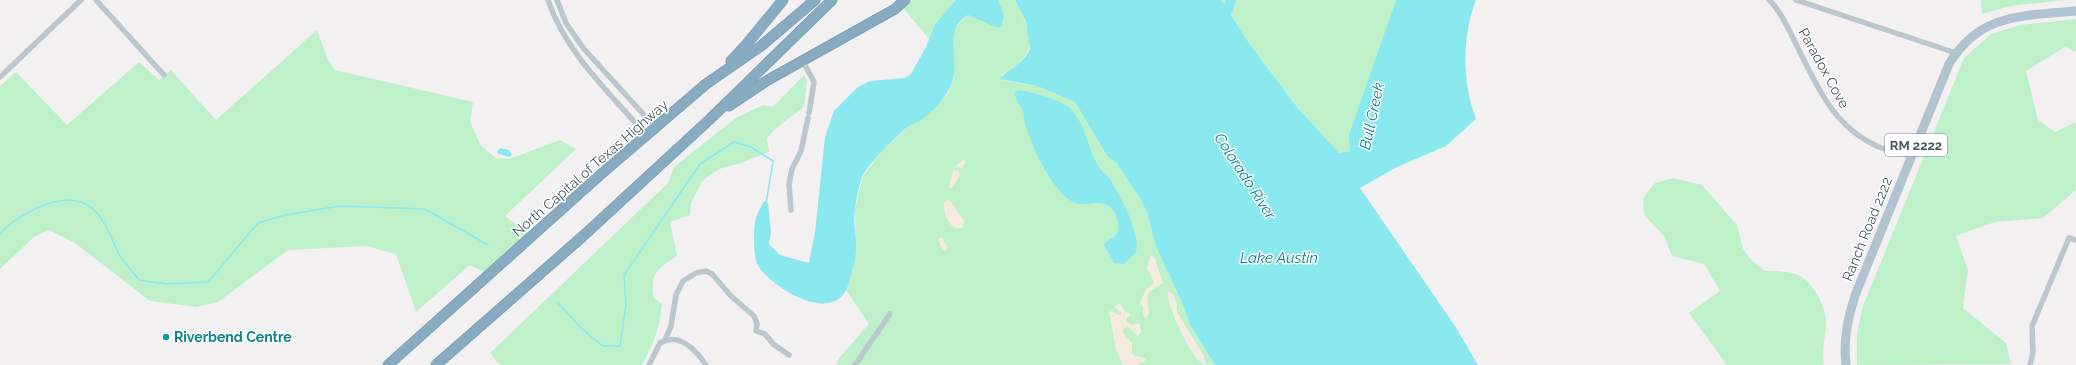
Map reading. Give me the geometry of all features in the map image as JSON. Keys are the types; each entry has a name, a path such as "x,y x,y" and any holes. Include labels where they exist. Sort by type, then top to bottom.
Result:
{"highway":[{"path":"716,77 746,45 782,0"},
{"name":"North Capital of Texas Highway","path":"388,365 600,175 716,77 761,46 815,0"},
{"path":"436,365 582,237 709,120 832,0"},
{"path":"709,120 768,80 895,9 905,0"}],"main road":[{"name":"Ranch Road 2222","path":"1846,365 1844,341 1848,314 1949,64 1956,53 1971,36 1989,25 2018,16 2076,11"}],"street":[{"path":"0,77 81,0"},
{"path":"96,0 164,75"},
{"path":"548,0 559,28 576,55 648,136"},
{"path":"556,0 566,23 584,49 656,128"},
{"name":"Paradox Cove","path":"1769,0 1786,24 1824,98 1836,116 1849,129 1864,139 1880,147 1911,156"},
{"path":"1796,0 1956,53"},
{"path":"576,55 584,49"},
{"path":"791,210 789,184 792,169 801,151 809,116 814,82 803,61"},
{"path":"2030,365 2033,353 2032,326 2069,238 2076,240"},
{"path":"665,340 671,326 676,295 683,281 696,273 706,271 712,274 731,296 754,316 757,324 756,331 765,334 773,344 789,355"},
{"path":"855,365 890,314"},
{"path":"649,365 660,343 665,340 681,340 702,359 706,365"}],"green space":[{"path":"913,0 956,0 935,24 929,39 903,8"},
{"path":"998,0 1015,0 1025,23 1030,42 1028,51 1023,59 1002,74 1002,80 1037,86 1075,102 1107,156 1117,164 1147,212 1156,247 1181,300 1190,325 1215,365 836,365 840,357 869,324 846,290 856,254 855,210 863,176 881,152 909,126 920,121 948,94 954,78 952,41 954,31 961,21 968,15 1003,23 1003,14"},
{"path":"1221,0 1396,0 1350,135 1350,151 1339,153 1297,107 1249,43"},
{"path":"1981,0 2065,0 2011,6 1982,14"},
{"path":"2076,19 2076,52 2065,47 2026,71 2038,120 2055,132 2076,122 2076,190 2043,218 1995,222 1956,236 1968,270 1963,308 2006,343 2011,364 1857,365 1857,332 1863,306 1964,58 1991,34 2020,25"},
{"path":"317,30 328,60 335,70 473,102 470,122 481,146 496,158 509,159 560,140 576,149 505,216 529,233 485,272 470,265 416,312 396,254 366,246 288,250 218,302 197,307 150,301 75,243 49,230 34,237 0,269 0,86 16,72 67,125 139,62 159,80 171,70 216,120"},
{"path":"804,75 807,81 804,107 776,128 767,138 769,152 738,164 719,169 702,181 691,203 690,215 670,222 677,256 660,268 654,277 654,298 662,304 660,320 655,336 642,365 500,365 490,353 668,183 674,167 736,118 763,105 773,107"},
{"path":"1674,178 1702,185 1737,225 1743,249 1751,260 1765,271 1782,271 1796,274 1807,281 1812,287 1822,304 1826,318 1823,354 1824,365 1727,365 1689,313 1720,291 1704,264 1672,256 1664,236 1644,215 1643,198 1655,183"}],"sand":[{"path":"964,159 966,162 962,168 955,167"},
{"path":"953,170 959,171 960,175 952,188 949,187"},
{"path":"949,199 964,221 963,228 958,229 954,227 946,217 944,203"},
{"path":"940,237 947,246 947,251 943,250 938,240"},
{"path":"1151,255 1155,259 1163,283 1148,295 1149,314 1146,318 1143,315 1143,307 1140,303 1146,289 1154,283 1147,268"},
{"path":"1168,292 1172,293 1177,303 1177,312 1204,356 1206,365 1195,355 1181,333 1171,308"},
{"path":"1120,304 1125,311 1131,314 1126,319 1127,322 1132,325 1139,323 1142,332 1138,336 1128,327 1124,328 1123,330 1124,335 1132,343 1132,353 1135,356 1145,358 1146,361 1137,365 1123,365 1116,350 1109,312 1111,311 1121,315 1121,312 1115,308 1116,305"}],"water":[{"path":"956,0 998,0 1003,14 1002,24 1000,27 995,27 968,15 960,21 954,36 954,71 953,79 948,91 936,108 919,122 909,126 883,150 862,177 854,214 856,249 855,258 848,285 843,295 834,301 822,303 810,302 785,290 765,274 756,262 754,228 756,218 764,201 768,203 771,232 769,244 780,255 809,263 815,232 825,137 834,111 858,87 870,81 905,78 911,74 926,47 935,24"},
{"name":"Lake Austin","path":"1015,0 1221,0 1249,43 1297,107 1339,153 1350,151 1349,135 1396,0 1476,0 1471,14 1466,44 1466,75 1471,105 1476,119 1446,146 1397,167 1360,188 1455,326 1478,365 1215,365 1190,325 1181,300 1156,247 1147,212 1117,164 1107,156 1075,102 1037,86 1000,79 1023,59 1030,49 1026,22"},
{"path":"1018,90 1045,96 1065,104 1080,121 1095,160 1113,184 1128,214 1136,235 1136,251 1124,264 1114,263 1104,245 1115,236 1118,230 1117,218 1111,208 1107,205 1098,203 1078,204 1073,202 1065,197 1058,189 1043,167 1028,132 1023,111 1016,99 1015,92"},
{"path":"500,148 509,150 512,155 509,157 499,154 497,152"}],"waterway":[{"path":"1223,22 1231,0"},
{"path":"558,303 583,330 603,346 620,346 626,304 624,275 700,164 734,142 751,147 773,161 766,204"},
{"path":"0,233 34,209 61,201 74,201 86,205 101,217 120,256 139,280 167,284 208,282 258,223 285,215 340,206 425,209 488,245"}],"place":[{"name":"Riverbend Centre","path":"166,337"}],"water label":[{"name":"Bull Creek","path":"1372,116"},
{"name":"Colorado River","path":"1245,176"}]}
